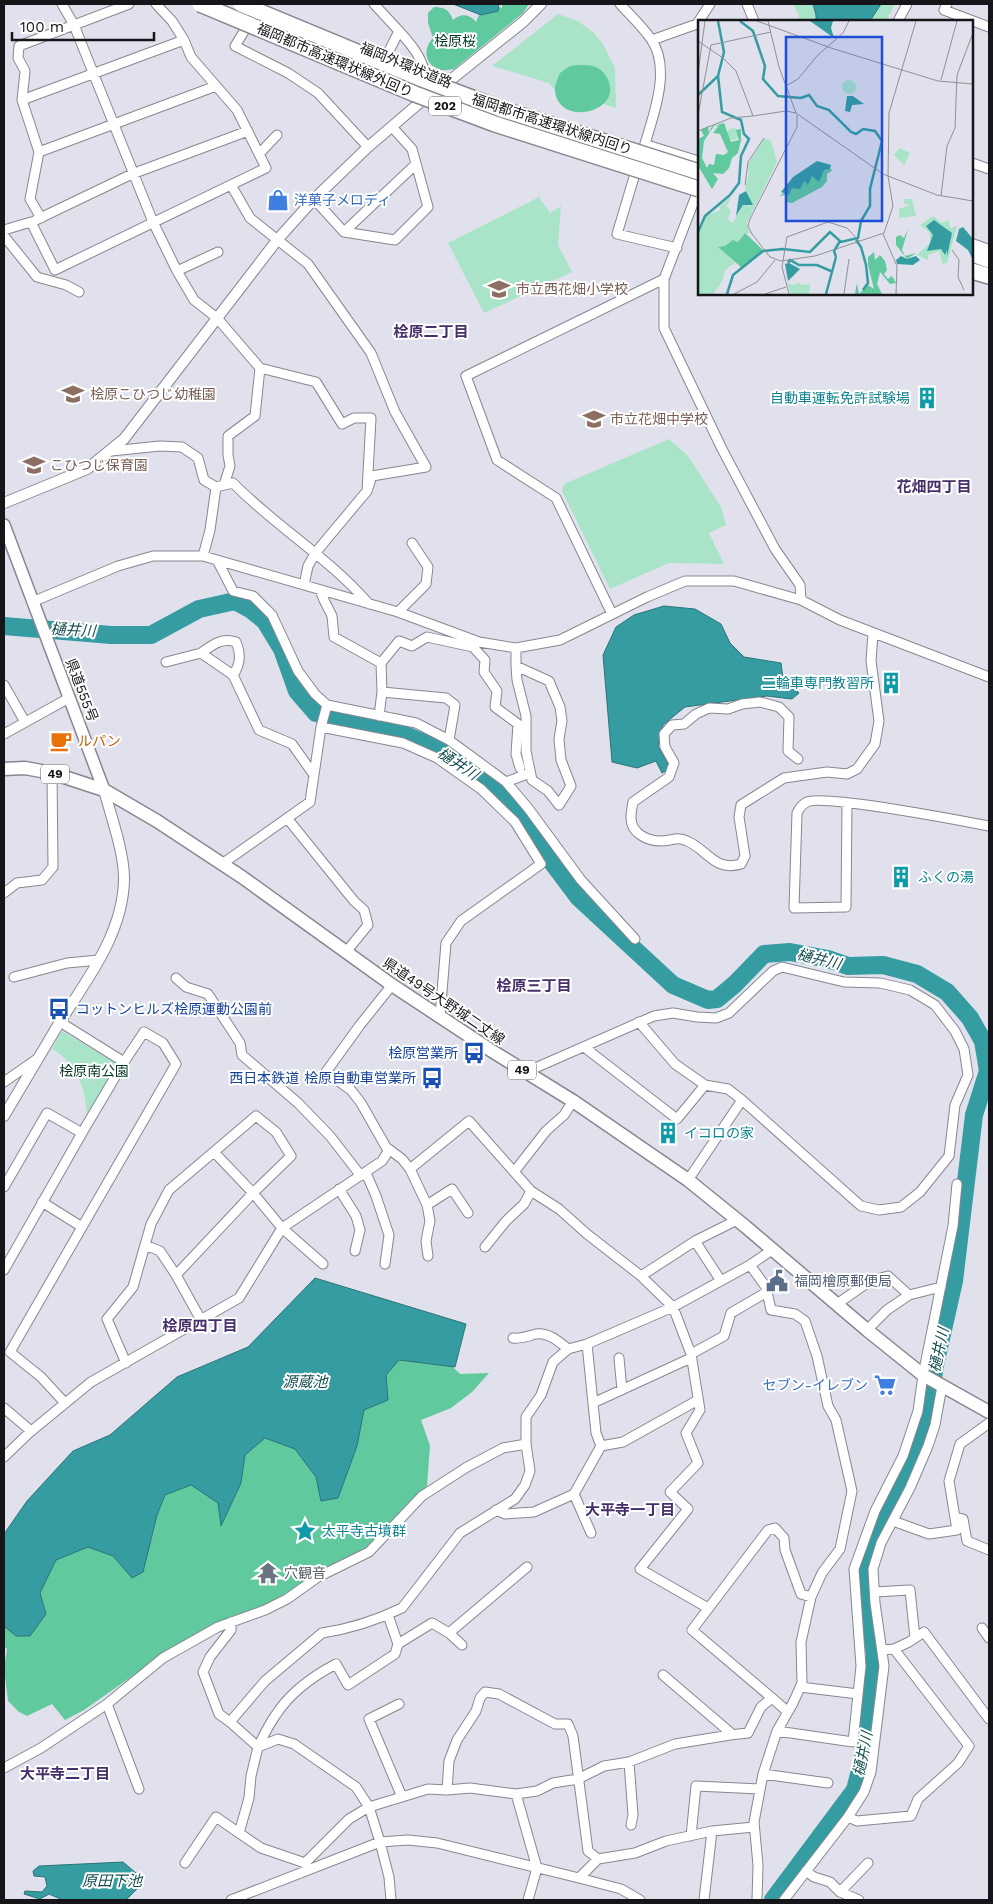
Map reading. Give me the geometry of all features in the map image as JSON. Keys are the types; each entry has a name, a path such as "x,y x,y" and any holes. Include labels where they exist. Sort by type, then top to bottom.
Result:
{"highway":[{"name":"福岡外環状道路","path":"200,4 424,99 537,139 637,166 698,188"},
{"name":"福岡都市高速環状線外回り","path":"200,4 414,94 495,124 698,188"},
{"name":"福岡都市高速環状線内回り","path":"241,4 422,79 501,109 698,172"},
{"name":"福岡外環状道路","path":"264,5 426,74 541,116 698,164"},
{"path":"973,246 989,252"},
{"path":"973,254 989,260"},
{"path":"973,271 989,277"}],"main road":[{"name":"県道555号","path":"4,525 104,790"},
{"name":"県道49号大野城二丈線","path":"4,769 25,768 52,773 104,790 157,821 222,864 392,985 573,1101 688,1180 922,1375 989,1412"}],"street":[{"path":"62,4 74,25 152,222 194,300 216,318 260,368 316,382 342,424 354,418 371,418 367,490"},
{"path":"41,218 30,199 39,152 22,100 25,72 18,58 19,46 130,4"},
{"path":"31,222 55,270 266,168 238,110 191,58 184,40 172,21 156,4"},
{"path":"374,4 410,44 426,74"},
{"path":"4,503 87,469 124,439 278,239 314,199 368,147 424,99 523,22 541,4"},
{"path":"620,4 652,40 661,65 659,95 644,147"},
{"path":"701,20 710,4"},
{"path":"747,4 754,20"},
{"path":"898,20 906,4"},
{"path":"946,4 944,10 972,20"},
{"path":"973,20 989,26"},
{"path":"248,25 235,46 288,73 318,93 368,147"},
{"path":"652,40 698,25"},
{"path":"386,57 399,31"},
{"path":"22,100 184,40"},
{"path":"39,152 216,86"},
{"path":"314,199 344,232 395,240 428,207 412,149 392,127"},
{"path":"4,230 41,218 132,174 248,131"},
{"path":"259,154 276,135"},
{"path":"973,163 989,169"},
{"path":"344,232 416,164"},
{"path":"637,166 617,234 677,248"},
{"path":"231,185 250,218 308,264 371,352 395,412 426,467 372,476 367,490 316,552 308,566 304,585"},
{"path":"698,191 664,279 664,328 722,449 775,549 800,585 800,600"},
{"path":"4,236 37,277 66,285 79,292"},
{"path":"177,271 218,252"},
{"path":"612,614 556,498 497,460 466,376 664,279"},
{"path":"203,556 220,486 230,466 228,436 255,416 260,368"},
{"path":"111,450 160,446 182,447 198,458 204,480 220,486 233,483 251,501 316,552 356,589 369,604"},
{"path":"398,612 426,584 428,567 412,543"},
{"path":"32,602 118,566 153,556 203,556 398,612 479,642 516,648 560,640 647,596 685,581 734,581 800,600 840,620 989,677"},
{"path":"217,560 233,591 253,596 272,614 298,671 326,707 416,723 449,740 506,782 528,808 581,880 635,938"},
{"path":"320,590 332,616 334,637 381,663"},
{"path":"798,759 788,751 789,717 779,707 760,702 742,704 728,709 710,708 696,714 684,724 672,725 664,734 665,747 674,763 669,777 633,802 631,818 635,830 649,840 663,841 674,838 688,841 711,860 732,866 741,864 745,856 739,817 741,805 784,778 827,772 847,774 857,769 875,744 879,722 871,660 872,633"},
{"path":"379,716 382,692 381,663 399,641 412,646 428,637 473,647 485,660 484,672 497,691 495,707 518,724 516,754 520,768"},
{"path":"166,662 201,653 215,643 228,639 236,642 240,652 238,668 233,674"},
{"path":"516,648 516,666 517,680 526,716 526,751 530,773 532,780 548,791 559,805 571,786 561,760 559,739 562,721 560,707 549,682 516,666"},
{"path":"201,653 233,674 259,730 292,744 314,775"},
{"path":"4,685 24,722"},
{"path":"382,692 446,698 455,705 449,740"},
{"path":"4,734 69,698"},
{"path":"222,864 310,802 321,724 326,707"},
{"path":"321,724 404,743 437,758 481,789 515,822 541,864 461,921 446,943 440,1016"},
{"path":"4,893 17,883 42,880 53,867 52,773"},
{"path":"506,782 530,773"},
{"path":"4,1116 99,960 116,926 122,906 124,877 119,846 104,790"},
{"path":"847,803 846,907 794,908 797,813 806,802 814,800 847,803 989,826"},
{"path":"288,818 354,901 364,910 368,925 346,952"},
{"path":"14,977 67,963 99,960"},
{"path":"526,1072 639,1022 654,1016 673,1013 716,1018 729,1013 773,971 782,967 844,982 880,983 910,990 936,1004 955,1031 964,1049 968,1075 955,1105 949,1156 920,1192 901,1207 879,1210 861,1206 728,1089 705,1085 674,1064 639,1022"},
{"path":"176,978 186,987 208,994 240,1042 242,1055 298,1103 364,1174 376,1196 389,1235 385,1264"},
{"path":"392,985 326,1072 352,1090 386,1147 402,1159 410,1168 427,1205 430,1222 426,1241 428,1256"},
{"path":"60,1022 124,1062"},
{"path":"4,1270 82,1133 144,1032 163,1044 176,1064 10,1352 14,1355"},
{"path":"584,1047 678,1119 705,1085"},
{"path":"4,1082 38,1059"},
{"path":"688,1180 742,1100"},
{"path":"514,1172 546,1131 564,1115 573,1101"},
{"path":"4,1187 47,1113 82,1133"},
{"path":"126,1363 107,1319 133,1287 151,1224 169,1190 256,1116 276,1132 291,1156 253,1193 176,1275"},
{"path":"410,1168 469,1121 531,1191 559,1209 587,1234 641,1276 674,1307 691,1356 700,1410 686,1432 698,1463 670,1492 688,1509 640,1569 708,1608"},
{"path":"4,1457 31,1431 90,1382 239,1298 282,1228 382,1162 389,1150"},
{"path":"214,1152 253,1193 282,1228 323,1264"},
{"path":"777,1731 853,1742 861,1666 854,1568 874,1511 903,1456 918,1411 922,1375 953,1226 957,1184"},
{"path":"339,1189 356,1216 360,1230 355,1251"},
{"path":"427,1205 452,1189 468,1213"},
{"path":"485,1246 506,1221 524,1204 531,1191"},
{"path":"42,1202 82,1227"},
{"path":"641,1276 695,1241 737,1220"},
{"path":"695,1241 721,1281"},
{"path":"145,1245 160,1251 201,1320"},
{"path":"230,1722 266,1681 322,1633 388,1615 402,1608 460,1533 515,1498 524,1485 530,1471 526,1444 526,1417 541,1395 553,1362 568,1349 587,1344 674,1307 750,1265 772,1250"},
{"path":"750,1265 766,1287 771,1310 795,1314 805,1321 817,1356 828,1406 836,1420 852,1490 840,1549 822,1573 811,1597 801,1642 800,1687 777,1731 763,1774 754,1822 758,1865 757,1900"},
{"path":"837,1304 870,1281 888,1276 909,1295"},
{"path":"867,1330 887,1310 909,1295 941,1288"},
{"path":"593,1403 691,1356 724,1336 731,1314 767,1292"},
{"path":"512,1338 529,1337 536,1334 549,1335 568,1349"},
{"path":"587,1344 596,1434 601,1446"},
{"path":"4,1349 42,1377 65,1403"},
{"path":"619,1358 622,1390"},
{"path":"784,1900 848,1817 864,1792 871,1772 884,1666 874,1592 873,1569 881,1543 910,1488 928,1446 935,1425 942,1386"},
{"path":"496,1510 505,1514 534,1512 574,1494 601,1446 622,1442 698,1400"},
{"path":"4,1408 31,1431"},
{"path":"893,1521 929,1534 957,1530 948,1481 960,1444 989,1423"},
{"path":"4,1768 41,1748 107,1704 163,1658 218,1627 280,1603 318,1577 369,1552 422,1496 467,1467 503,1448 526,1444"},
{"path":"574,1494 591,1533"},
{"path":"955,1517 962,1519 967,1541 989,1550"},
{"path":"788,1712 692,1630 768,1530 776,1528 784,1538 785,1550 801,1594 811,1597"},
{"path":"450,1633 527,1567"},
{"path":"874,1592 910,1590 915,1638"},
{"path":"239,1834 249,1798 251,1776 258,1747 275,1715 300,1688 336,1664 348,1685 395,1654 398,1644 388,1615"},
{"path":"231,1622 231,1630 210,1657 203,1672 219,1714 258,1747"},
{"path":"398,1644 432,1623 450,1633 462,1645"},
{"path":"982,1628 989,1638"},
{"path":"882,1650 894,1649 924,1632 989,1718"},
{"path":"848,1817 857,1821 911,1816 918,1799 958,1763 969,1746 894,1649"},
{"path":"662,1675 732,1734"},
{"path":"800,1687 858,1694"},
{"path":"447,1790 449,1761 457,1740 476,1711 480,1698 485,1692 499,1694 555,1724 568,1724 573,1736 588,1851 598,1859"},
{"path":"185,1863 216,1817 261,1848 305,1863 349,1819 369,1807 428,1789 470,1788 516,1794 537,1791 552,1783 578,1779 604,1766 629,1762 674,1744 748,1733 760,1707 772,1698"},
{"path":"107,1704 139,1789"},
{"path":"398,1704 369,1719 402,1797"},
{"path":"258,1747 278,1739 294,1744 356,1787 369,1807 380,1842 389,1877 391,1900"},
{"path":"629,1762 633,1815 631,1825"},
{"path":"763,1774 828,1783"},
{"path":"691,1836 696,1786 760,1789"},
{"path":"516,1794 536,1868 528,1900"},
{"path":"579,1878 598,1859 635,1853 666,1841 712,1831 754,1827"},
{"path":"704,1900 712,1831"},
{"path":"231,1900 380,1842 408,1840 437,1843 579,1878 621,1889 640,1900"},
{"path":"840,1892 868,1863"},
{"path":"806,1871 814,1877 830,1882 840,1892 859,1900"}],"green space":[{"name":"桧原桜","path":"502,4 529,4 523,13 454,69 441,70 431,65 426,52 433,38 428,23 428,13 434,7 446,10 453,20 465,15 471,17 476,22 481,10 494,5 502,8"},
{"path":"793,4 895,4 887,20 798,20 799,16"},
{"path":"558,14 578,21 594,33 603,44 615,68 616,108 553,88 549,83 492,66"},
{"path":"570,66 591,66 601,70 606,76 610,88 608,98 601,106 590,111 568,110 559,103 555,91 560,73"},
{"path":"539,197 550,213 561,206 558,245 572,272 484,313 448,243"},
{"path":"669,439 688,456 721,507 726,525 709,533 724,564 669,563 610,589 562,491 564,484"},
{"name":"桧原南公園","path":"62,1031 119,1065 87,1115 84,1093 76,1072 64,1057 52,1049"},
{"path":"401,1351 445,1359 460,1374 489,1373 472,1392 451,1408 421,1420 430,1446 427,1486 367,1549 316,1574 265,1606 161,1656 84,1710 65,1720 52,1704 27,1716 19,1712 8,1701 4,1668 7,1649 4,1646 4,1616 38,1584 56,1552 158,1491 240,1448 266,1429 355,1422 381,1373"}],"water":[{"path":"453,4 499,4 498,11 481,15"},
{"path":"813,4 881,4 871,20 816,20"},
{"path":"664,606 695,609 721,624 730,643 744,657 781,663 783,678 799,693 792,699 767,696 685,707 663,725 658,746 670,768 662,773 656,761 637,768 612,762 603,655 616,627 634,615"},
{"name":"源蔵池","path":"315,1278 466,1324 455,1367 399,1360 386,1375 388,1400 364,1410 357,1446 338,1498 321,1501 316,1477 295,1449 265,1438 245,1455 241,1483 221,1526 218,1503 191,1485 165,1495 157,1515 143,1572 132,1578 113,1556 88,1547 56,1560 40,1593 46,1614 30,1636 16,1636 4,1626 4,1534 27,1501 73,1451 110,1435 177,1377 248,1347"},
{"name":"原田下池","path":"123,1862 142,1878 137,1889 126,1900 63,1900 49,1894 40,1899 24,1894 25,1891 42,1892 47,1886 45,1877 34,1876 33,1871 39,1866"}],"waterway":[{"name":"樋井川","path":"4,626 111,635 151,635 199,609 235,601 250,609 265,621 282,649 297,691 316,713 387,727 447,753 500,793 579,898 673,985 708,1000 717,999 735,984 764,954 790,952 828,959 848,966 883,965 917,974 947,992 970,1018 983,1041 988,1071 974,1115 954,1281 935,1365 927,1420 877,1527 864,1569 875,1655 867,1743 855,1790 773,1900"}],"place":[{"name":"洋菓子メロディ","path":"278,200"},
{"name":"市立西花畑小学校","path":"499,289"},
{"name":"桧原こひつじ幼稚園","path":"73,394"},
{"name":"自動車運転免許試験場","path":"927,398"},
{"name":"市立花畑中学校","path":"594,419"},
{"name":"こひつじ保育園","path":"34,465"},
{"name":"二輪車専門教習所","path":"891,683"},
{"name":"ルパン","path":"61,741"},
{"name":"ふくの湯","path":"901,877"},
{"name":"コットンヒルズ桧原運動公園前","path":"59,1009"},
{"name":"桧原営業所","path":"474,1053"},
{"name":"西日本鉄道 桧原自動車営業所","path":"432,1078"},
{"name":"イコロの家","path":"668,1133"},
{"name":"福岡檜原郵便局","path":"777,1281"},
{"name":"セブン-イレブン","path":"885,1385"},
{"name":"太平寺古墳群","path":"305,1531"},
{"name":"穴観音","path":"268,1573"}],"district":[{"name":"桧原二丁目","path":"431,332"},
{"name":"花畑四丁目","path":"934,487"},
{"name":"桧原三丁目","path":"534,986"},
{"name":"桧原四丁目","path":"200,1326"},
{"name":"大平寺一丁目","path":"630,1510"},
{"name":"大平寺二丁目","path":"65,1774"}]}
